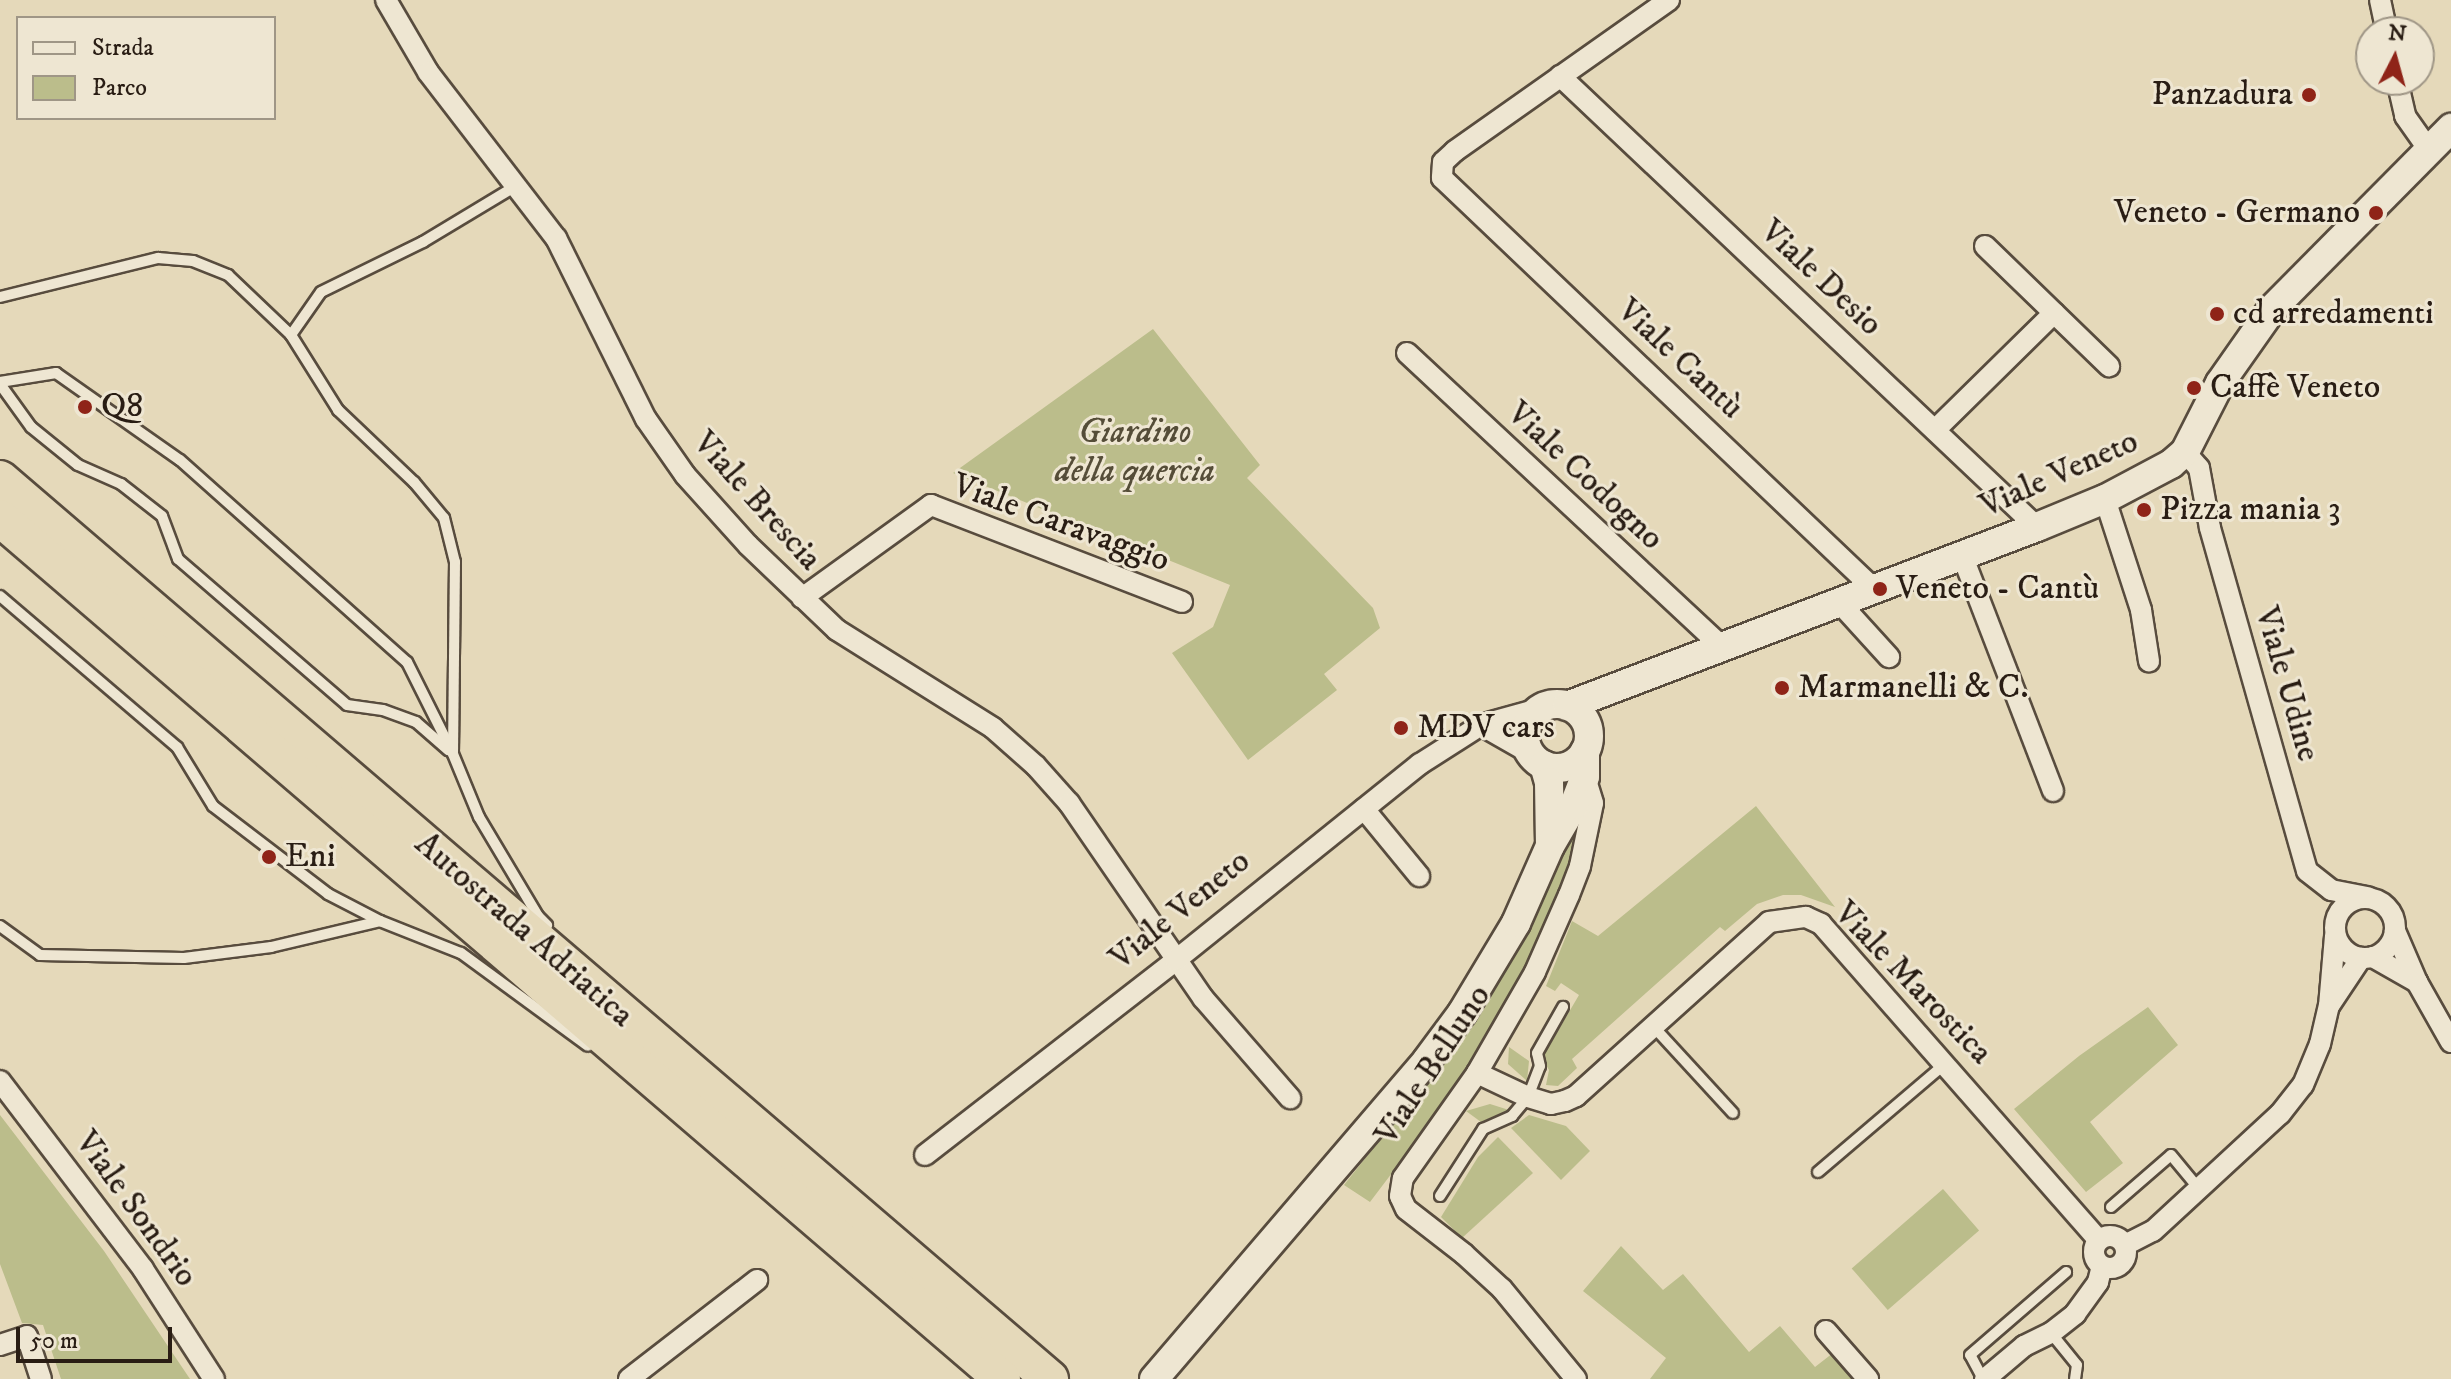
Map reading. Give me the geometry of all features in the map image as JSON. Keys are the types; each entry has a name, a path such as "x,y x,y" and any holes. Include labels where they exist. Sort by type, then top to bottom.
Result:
{"highway":[{"name":"Autostrada Adriatica","path":"0,479 837,1218 1002,1379"},
{"name":"Autostrada Adriatica","path":"0,518 837,1218 1050,1379"}],"main road":[{"name":"Viale Veneto","path":"1554,707 2037,527 2105,499 2171,464 2185,452 2220,383 2272,309 2451,128"},
{"name":"Viale Veneto","path":"1154,1379 1427,1060 1462,1013 1516,923 1550,846 1582,815 1586,756 1607,711 1652,670"},
{"path":"1541,767 1571,764 1586,756 1584,720 1554,707 1527,723 1526,743 1541,767 1582,815"},
{"name":"Viale Veneto","path":"1541,767 1550,846"}],"street":[{"name":"Viale Brescia","path":"386,0 428,72 556,238 646,419 685,475 802,598 837,630 993,728 1036,766 1069,803 1203,998 1290,1098"},
{"path":"1560,76 1669,0"},
{"name":"Viale Cantù","path":"1560,76 1455,151 1443,162 1442,178 1873,588"},
{"name":"Viale Desio","path":"1560,76 2037,527"},
{"path":"2401,96 2405,116 2429,150"},
{"path":"1985,246 2109,366"},
{"path":"1935,430 2054,313"},
{"name":"Viale Codogno","path":"1407,353 1720,645"},
{"name":"Viale Udine","path":"2185,452 2199,468 2210,528 2307,871 2331,890 2368,897"},
{"path":"2105,499 2141,610 2149,661"},
{"name":"Viale Caravaggio","path":"802,598 931,505 1182,602"},
{"path":"1962,555 2053,791"},
{"path":"1838,601 1889,657"},
{"name":"Viale Veneto","path":"925,1155 1453,739 1481,725 1554,707"},
{"path":"1481,725 1541,767"},
{"path":"1364,809 1419,876"},
{"name":"Viale Belluno","path":"1576,1379 1502,1289 1464,1254 1406,1209 1400,1196 1403,1178 1477,1073 1535,972 1580,866 1582,815"},
{"path":"2125,1245 2153,1231 2200,1190 2280,1114 2303,1085 2320,1044 2329,1006 2336,917 2348,902 2368,897 2385,905 2395,921 2395,931 2417,982 2451,1042"},
{"name":"Viale Marostica","path":"1477,1073 1528,1097 1551,1104 1576,1096 1651,1024 1769,922 1806,917 1821,924 1946,1062 2099,1240"},
{"path":"2329,1006 2367,958 2388,947 2395,931"},
{"path":"2335,936 2345,951 2417,982"},
{"name":"Viale Sondrio","path":"0,1081 143,1269 214,1379"},
{"path":"2109,1236 2118,1238 2125,1245 2126,1255 2121,1264 2112,1268 2102,1266 2095,1259 2094,1248 2099,1240 2109,1236"},
{"path":"1984,1379 2024,1346 2051,1333 2075,1314 2098,1282 2102,1266"},
{"path":"629,1379 757,1280"},
{"path":"1826,1331 1868,1379"},
{"path":"0,1345 27,1336 41,1379"}],"lane":[{"path":"291,335 321,292 423,242 518,185"},
{"path":"0,297 158,258 193,261 228,275 291,335 338,410 414,482 444,518 455,562 453,754"},
{"path":"453,754 416,722 383,710 347,705 178,559 162,516 121,484 78,465 31,427 0,383 56,373 180,460 407,662 453,754 479,817 538,916 561,938"},
{"path":"0,596 177,747 213,806 328,894 380,921 461,953 594,1051"},
{"path":"0,926 40,955 184,958 271,947 380,921"},
{"path":"617,991 837,1218"},
{"path":"1440,1196 1483,1129 1512,1116 1528,1097 1540,1066 1537,1053 1563,1007"},
{"path":"1651,1024 1733,1113"},
{"path":"1818,1172 1946,1062"},
{"path":"644,1088 837,1218"},
{"path":"2111,1207 2171,1155 2200,1190"},
{"path":"1984,1379 1970,1355 2066,1272"},
{"path":"2051,1333 2077,1365 2075,1379"}],"green space":[{"name":"Giardino della quercia","path":"1153,329 1260,465 1247,478 1373,608 1380,628 1324,674 1337,690 1248,760 1172,653 1213,627 1230,585 953,473"},
{"path":"1756,806 1835,907 1801,895 1783,895 1757,904 1725,931 1720,927 1572,1059 1577,1068 1558,1086 1546,1085 1549,1070 1542,1058 1579,995 1561,983 1555,991 1546,986 1572,921 1598,936"},
{"path":"1572,818 1578,833 1533,956 1501,1016 1451,1095 1370,1202 1344,1185 1484,1008 1535,909"},
{"path":"2148,1007 2178,1045 2090,1122 2123,1163 2086,1192 2014,1109 2079,1056"},
{"path":"1509,1047 1529,1061 1527,1081 1508,1064"},
{"path":"1490,1104 1509,1110 1481,1122 1466,1111"},
{"path":"0,1115 104,1251 190,1379 61,1379 43,1325 22,1323 0,1264"},
{"path":"1529,1115 1566,1126 1590,1151 1561,1180 1511,1128"},
{"path":"1498,1137 1533,1173 1462,1238 1441,1217 1478,1157"},
{"path":"1943,1189 1979,1231 1888,1310 1852,1268"},
{"path":"1621,1246 1663,1290 1683,1274 1749,1352 1780,1326 1815,1367 1833,1353 1856,1379 1650,1379 1666,1358 1583,1291"}],"place":[{"name":"Panzadura","path":"2309,95"},
{"name":"Veneto - Germano","path":"2376,213"},
{"name":"cd arredamenti","path":"2217,314"},
{"name":"Caffè Veneto","path":"2194,388"},
{"name":"Q8","path":"85,407"},
{"name":"Pizza mania 3","path":"2144,510"},
{"name":"Veneto - Cantù","path":"1880,589"},
{"name":"Marmanelli & C.","path":"1782,688"},
{"name":"MDV cars","path":"1401,728"},
{"name":"Eni","path":"269,857"}]}
